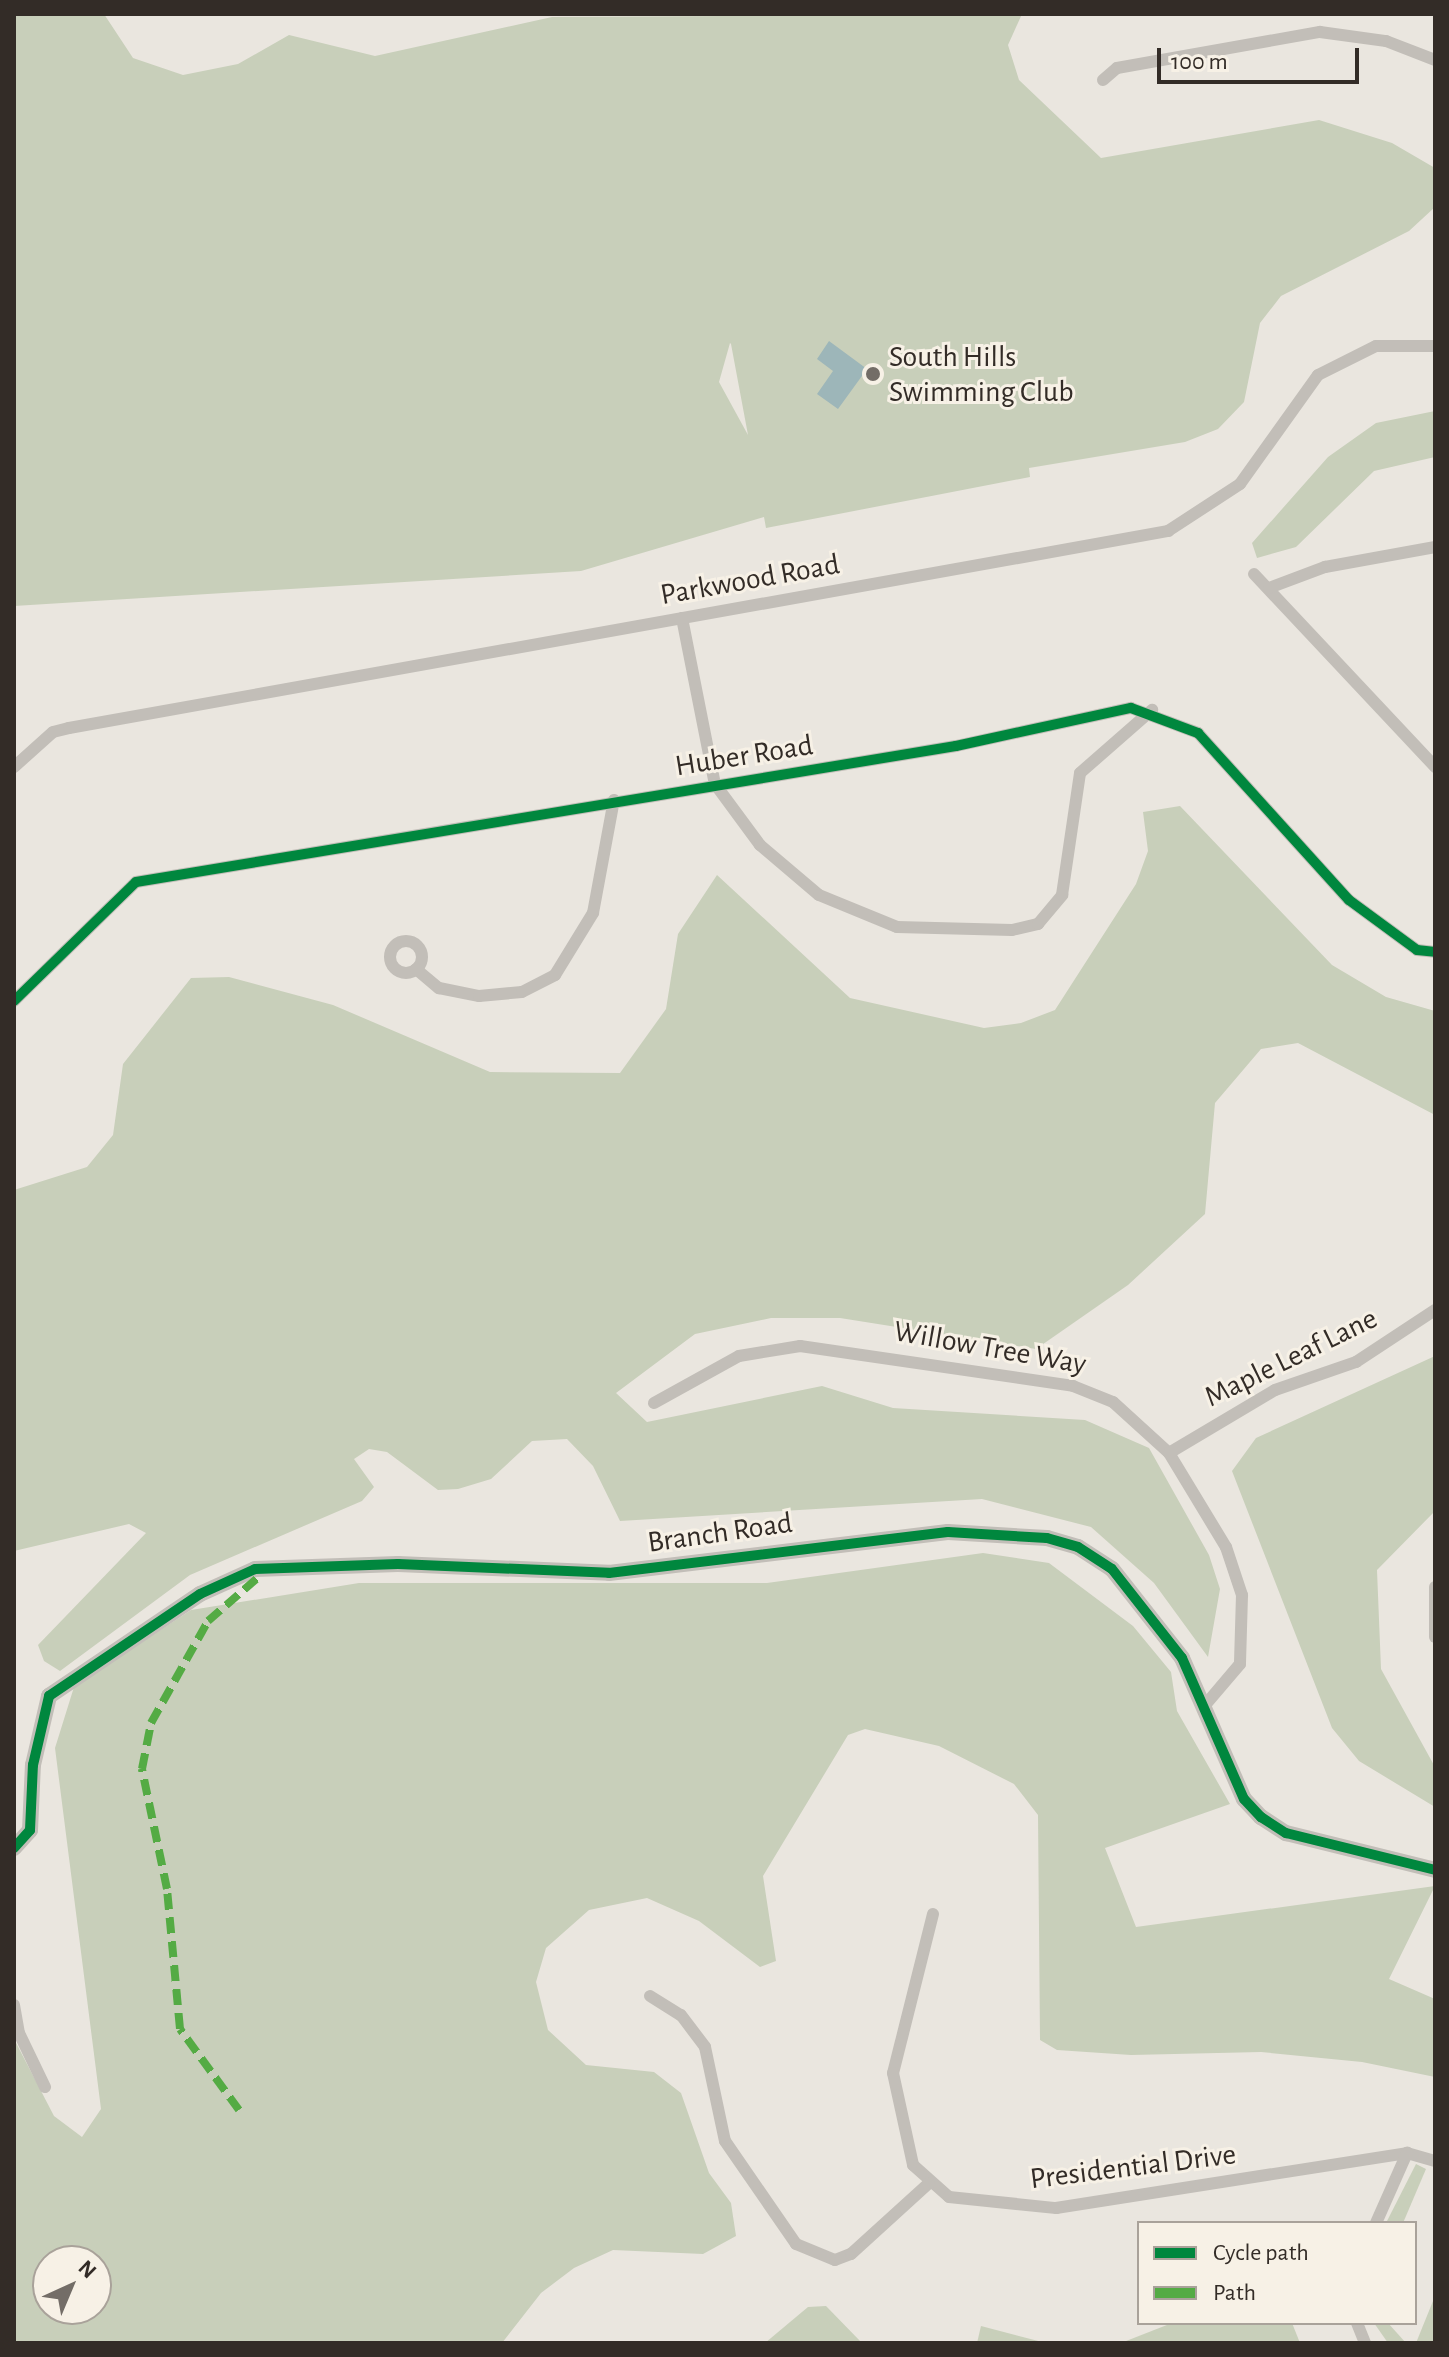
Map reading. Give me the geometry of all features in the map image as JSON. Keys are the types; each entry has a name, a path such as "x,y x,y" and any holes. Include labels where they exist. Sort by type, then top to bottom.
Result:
{"street":[{"path":"1103,80 1117,68 1320,32 1386,41 1435,60"},
{"name":"Parkwood Road","path":"14,767 53,732 69,728 1168,531 1240,484 1318,375 1376,346 1435,346"},
{"path":"1269,588 1325,567 1435,547"},
{"path":"1254,574 1435,767"},
{"path":"682,618 715,784 760,845 819,895 897,927 1012,930 1038,924 1062,895 1080,773 1152,710"},
{"name":"Huber Road","path":"14,1001 136,882 614,800 956,746 1097,711 1152,710 1198,733 1304,857 1380,927 1417,950 1435,952"},
{"path":"416,969 439,988 479,996 522,992 555,975 593,913 614,800"},
{"name":"Maple Leaf Lane","path":"1169,1453 1275,1390 1356,1362 1435,1310"},
{"name":"Willow Tree Way","path":"654,1403 685,1381 765,1349 885,1354 1094,1393 1169,1453 1226,1547 1242,1595 1240,1664 1206,1704"},
{"name":"Branch Road","path":"14,1848 30,1830 35,1752 49,1696 200,1594 255,1569 398,1564 596,1574 932,1533 1047,1538 1078,1547 1112,1569 1165,1630 1206,1704 1244,1799 1261,1817 1286,1833 1435,1870"},
{"path":"1435,1587 1435,1637"},
{"path":"650,1996 681,2015 705,2047 725,2141 796,2244 835,2260 851,2254 929,2183 905,2145 893,2073 933,1914"},
{"path":"14,2005 19,2033 45,2087"},
{"path":"1377,2221 1407,2153"},
{"name":"Presidential Drive","path":"929,2183 982,2206 1056,2208 1407,2153 1435,2161"}],"green space":[{"path":"14,14 104,14 133,58 183,75 238,64 289,35 375,56 552,17 1022,14 1008,45 1019,80 1101,158 1319,120 1392,143 1435,168 1435,207 1409,231 1281,296 1260,323 1244,402 1218,429 1185,442 1029,468 1030,477 766,528 764,517 581,571 14,606","holes":["731,344 748,435 719,382"]},
{"path":"1435,411 1435,457 1374,471 1296,547 1257,558 1252,543 1328,457 1376,423"},
{"path":"1180,806 1332,965 1386,997 1435,1011 1435,1115 1298,1043 1261,1049 1215,1103 1205,1214 1128,1285 1036,1349 840,1318 771,1318 695,1334 616,1393 647,1422 822,1386 893,1408 1085,1420 1149,1448 1209,1555 1220,1589 1208,1657 1154,1583 1091,1527 982,1499 620,1521 593,1466 567,1439 532,1441 491,1479 458,1489 438,1490 387,1452 369,1449 354,1459 374,1487 362,1501 190,1575 60,1671 44,1661 38,1645 146,1533 129,1524 14,1551 14,1190 87,1167 113,1135 123,1064 191,978 229,977 333,1005 490,1072 620,1073 666,1009 678,934 717,875 850,998 984,1028 1021,1023 1055,1010 1136,884 1148,851 1143,812"},
{"path":"1435,1356 1435,1511 1377,1570 1381,1669 1435,1767 1435,1807 1359,1761 1332,1728 1232,1471 1256,1438"},
{"path":"983,1553 1049,1563 1133,1626 1171,1672 1177,1711 1230,1804 1105,1848 1136,1927 1435,1886 1389,1979 1435,1999 1435,2077 1362,2062 1261,2052 1131,2055 1057,2050 1040,2040 1038,1815 1014,1784 939,1746 865,1729 848,1735 763,1876 776,1961 760,1967 699,1921 647,1898 589,1910 546,1948 536,1982 548,2030 586,2065 654,2072 681,2093 709,2173 731,2203 736,2236 703,2254 613,2250 574,2268 541,2293 502,2343 14,2343 14,2039 54,2116 82,2137 101,2109 55,1748 74,1687 191,1610 359,1583 767,1583"},
{"path":"1416,2164 1426,2169 1404,2221 1387,2221"},
{"path":"1435,2296 1435,2343 1416,2343"},
{"path":"826,2306 862,2343 765,2343 808,2307"},
{"path":"1167,2325 1293,2325 1300,2343 1121,2343"},
{"path":"1375,2325 1390,2325 1406,2343 1388,2343"},
{"path":"981,2326 1046,2343 977,2343"}],"water":[{"path":"829,341 867,369 838,409 817,394 833,371 817,359"}],"marked path":[{"path":"239,2110 180,2029 167,1889 142,1769 151,1723 208,1621 261,1575"}],"cycle path":[{"path":"14,1001 136,882 956,746 1131,708 1198,733 1349,900 1417,950 1435,952"},
{"path":"14,1848 30,1830 33,1765 49,1696 200,1594 255,1569 398,1564 609,1573 948,1532 1047,1538 1078,1547 1112,1569 1182,1658 1244,1799 1261,1817 1286,1833 1435,1870"}],"place":[{"name":"South Hills Swimming Club","path":"873,374"}]}
